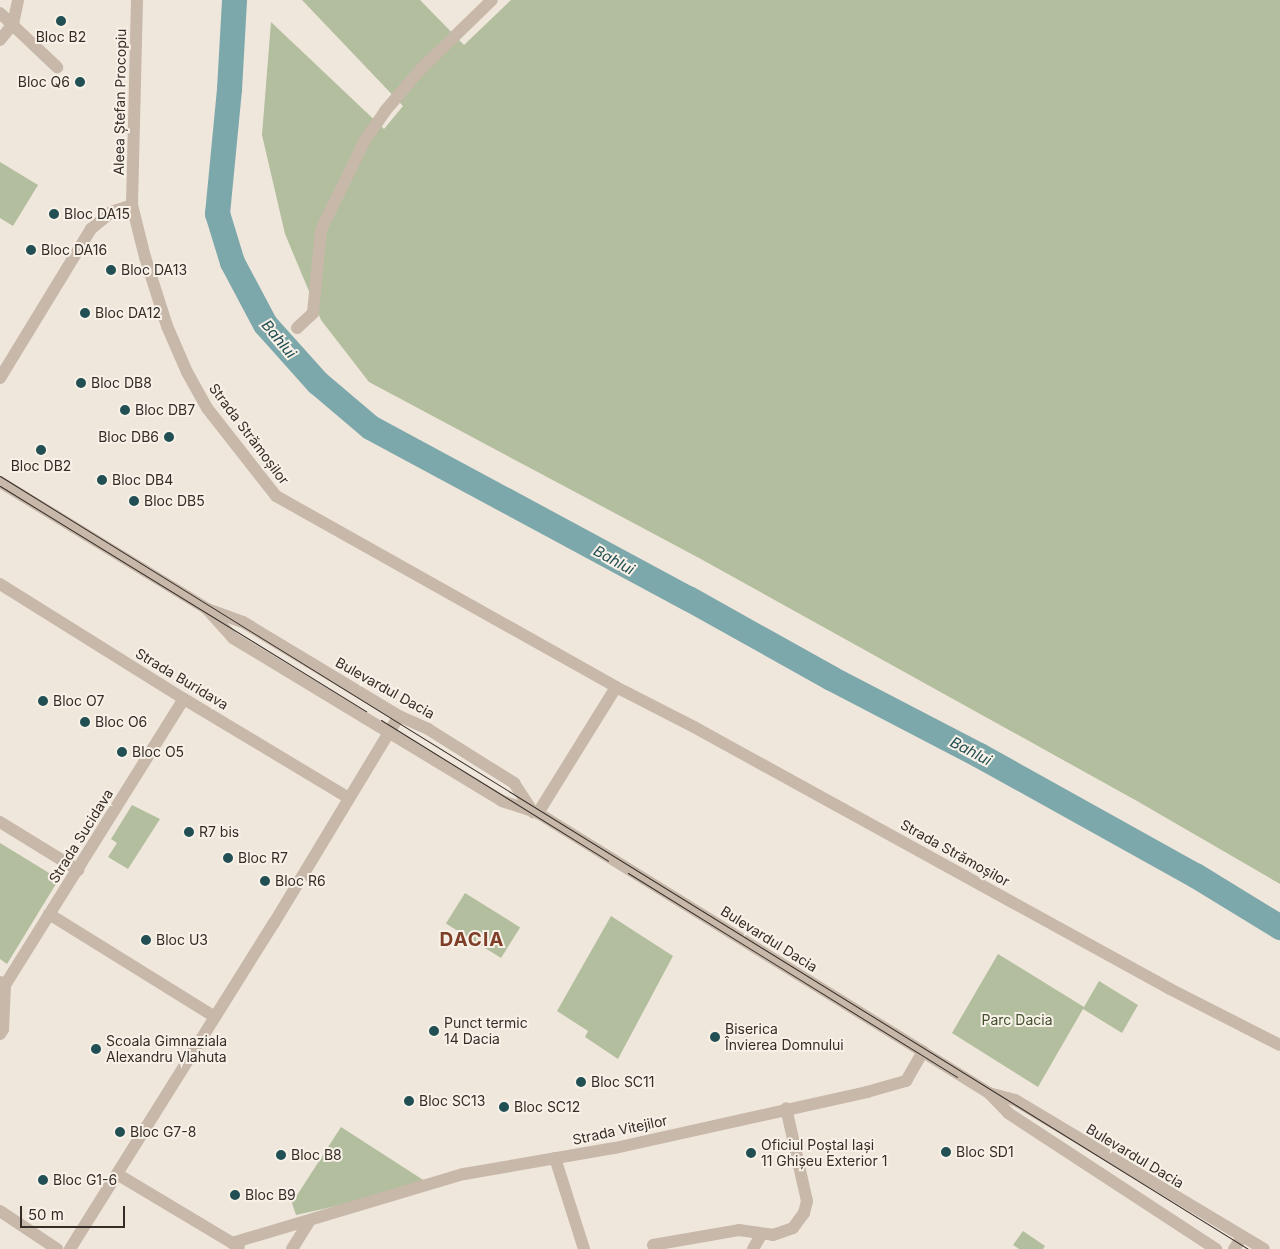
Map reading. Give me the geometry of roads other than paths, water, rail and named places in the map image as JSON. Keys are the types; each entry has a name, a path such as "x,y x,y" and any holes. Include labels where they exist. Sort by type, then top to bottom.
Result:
{"street":[{"path":"0,40 13,24 18,0"},
{"name":"Aleea Ștefan Procopiu","path":"132,205 137,0"},
{"path":"297,328 313,313 321,230 365,140 385,112 420,70 492,0"},
{"path":"0,12 57,67"},
{"path":"0,378 92,229 111,212 132,205"},
{"name":"Strada Strămoșilor","path":"132,205 145,257 167,326 187,372 207,408 276,496 616,687 694,726 1170,989 1280,1045"},
{"name":"Bulevardul Dacia","path":"0,482 208,608 242,622 399,716 428,729 514,783 535,813"},
{"name":"Strada Buridava","path":"0,584 184,699 350,798"},
{"name":"Bulevardul Dacia","path":"208,608 233,638 388,734 424,752 502,801 535,813 989,1093 1008,1113 1216,1249"},
{"path":"535,813 616,687"},
{"name":"Strada Sucidava","path":"2,983 78,870 184,699"},
{"path":"70,1249 215,1017 399,716"},
{"path":"0,822 78,870"},
{"path":"49,914 215,1017"},
{"path":"0,1034 3,1029 2,983"},
{"name":"Strada Vitejilor","path":"117,1174 237,1246 464,1174 615,1148 786,1108 867,1092 906,1081 923,1052"},
{"name":"Bulevardul Dacia","path":"989,1093 1015,1100 1264,1249"},
{"path":"653,1245 733,1231 774,1235 793,1228 804,1213 807,1201 786,1108"},
{"path":"555,1158 584,1249"},
{"path":"0,1211 57,1249"},
{"path":"292,1249 309,1222"},
{"path":"753,1249 762,1235"},
{"path":"1234,1249 1242,1237"}],"waterway":[{"name":"Bahlui","path":"234,0 229,89 217,213 232,262 265,324 317,382 370,427 688,598 831,678 979,755 1195,875 1280,927"}],"tram line":[{"path":"0,476 1248,1249"},
{"path":"0,486 366,711"},
{"path":"381,720 608,861"},
{"path":"628,873 957,1077"}],"place":[{"name":"Bloc B2","path":"61,21"},
{"name":"Bloc Q6","path":"80,82"},
{"name":"Bloc DA15","path":"54,214"},
{"name":"Bloc DA16","path":"31,250"},
{"name":"Bloc DA13","path":"111,270"},
{"name":"Bloc DA12","path":"85,313"},
{"name":"Bloc DB8","path":"81,383"},
{"name":"Bloc DB7","path":"125,410"},
{"name":"Bloc DB6","path":"169,437"},
{"name":"Bloc DB2","path":"41,450"},
{"name":"Bloc DB4","path":"102,480"},
{"name":"Bloc DB5","path":"134,501"},
{"name":"Bloc O7","path":"43,701"},
{"name":"Bloc O6","path":"85,722"},
{"name":"Bloc O5","path":"122,752"},
{"name":"R7 bis","path":"189,832"},
{"name":"Bloc R7","path":"228,858"},
{"name":"Bloc R6","path":"265,881"},
{"name":"Bloc U3","path":"146,940"},
{"name":"Punct termic 14 Dacia","path":"434,1031"},
{"name":"Biserica Învierea Domnului","path":"715,1037"},
{"name":"Scoala Gimnaziala Alexandru Vlahuta","path":"96,1049"},
{"name":"Bloc SC11","path":"581,1082"},
{"name":"Bloc SC13","path":"409,1101"},
{"name":"Bloc SC12","path":"504,1107"},
{"name":"Bloc G7-8","path":"120,1132"},
{"name":"Bloc SD1","path":"946,1152"},
{"name":"Oficiul Poștal Iași 11 Ghișeu Exterior 1","path":"751,1153"},
{"name":"Bloc B8","path":"281,1155"},
{"name":"Bloc G1-6","path":"43,1180"},
{"name":"Bloc B9","path":"235,1195"}],"district":[{"name":"DACIA","path":"472,940"}],"park label":[{"name":"Parc Dacia","path":"1017,1020"}]}
